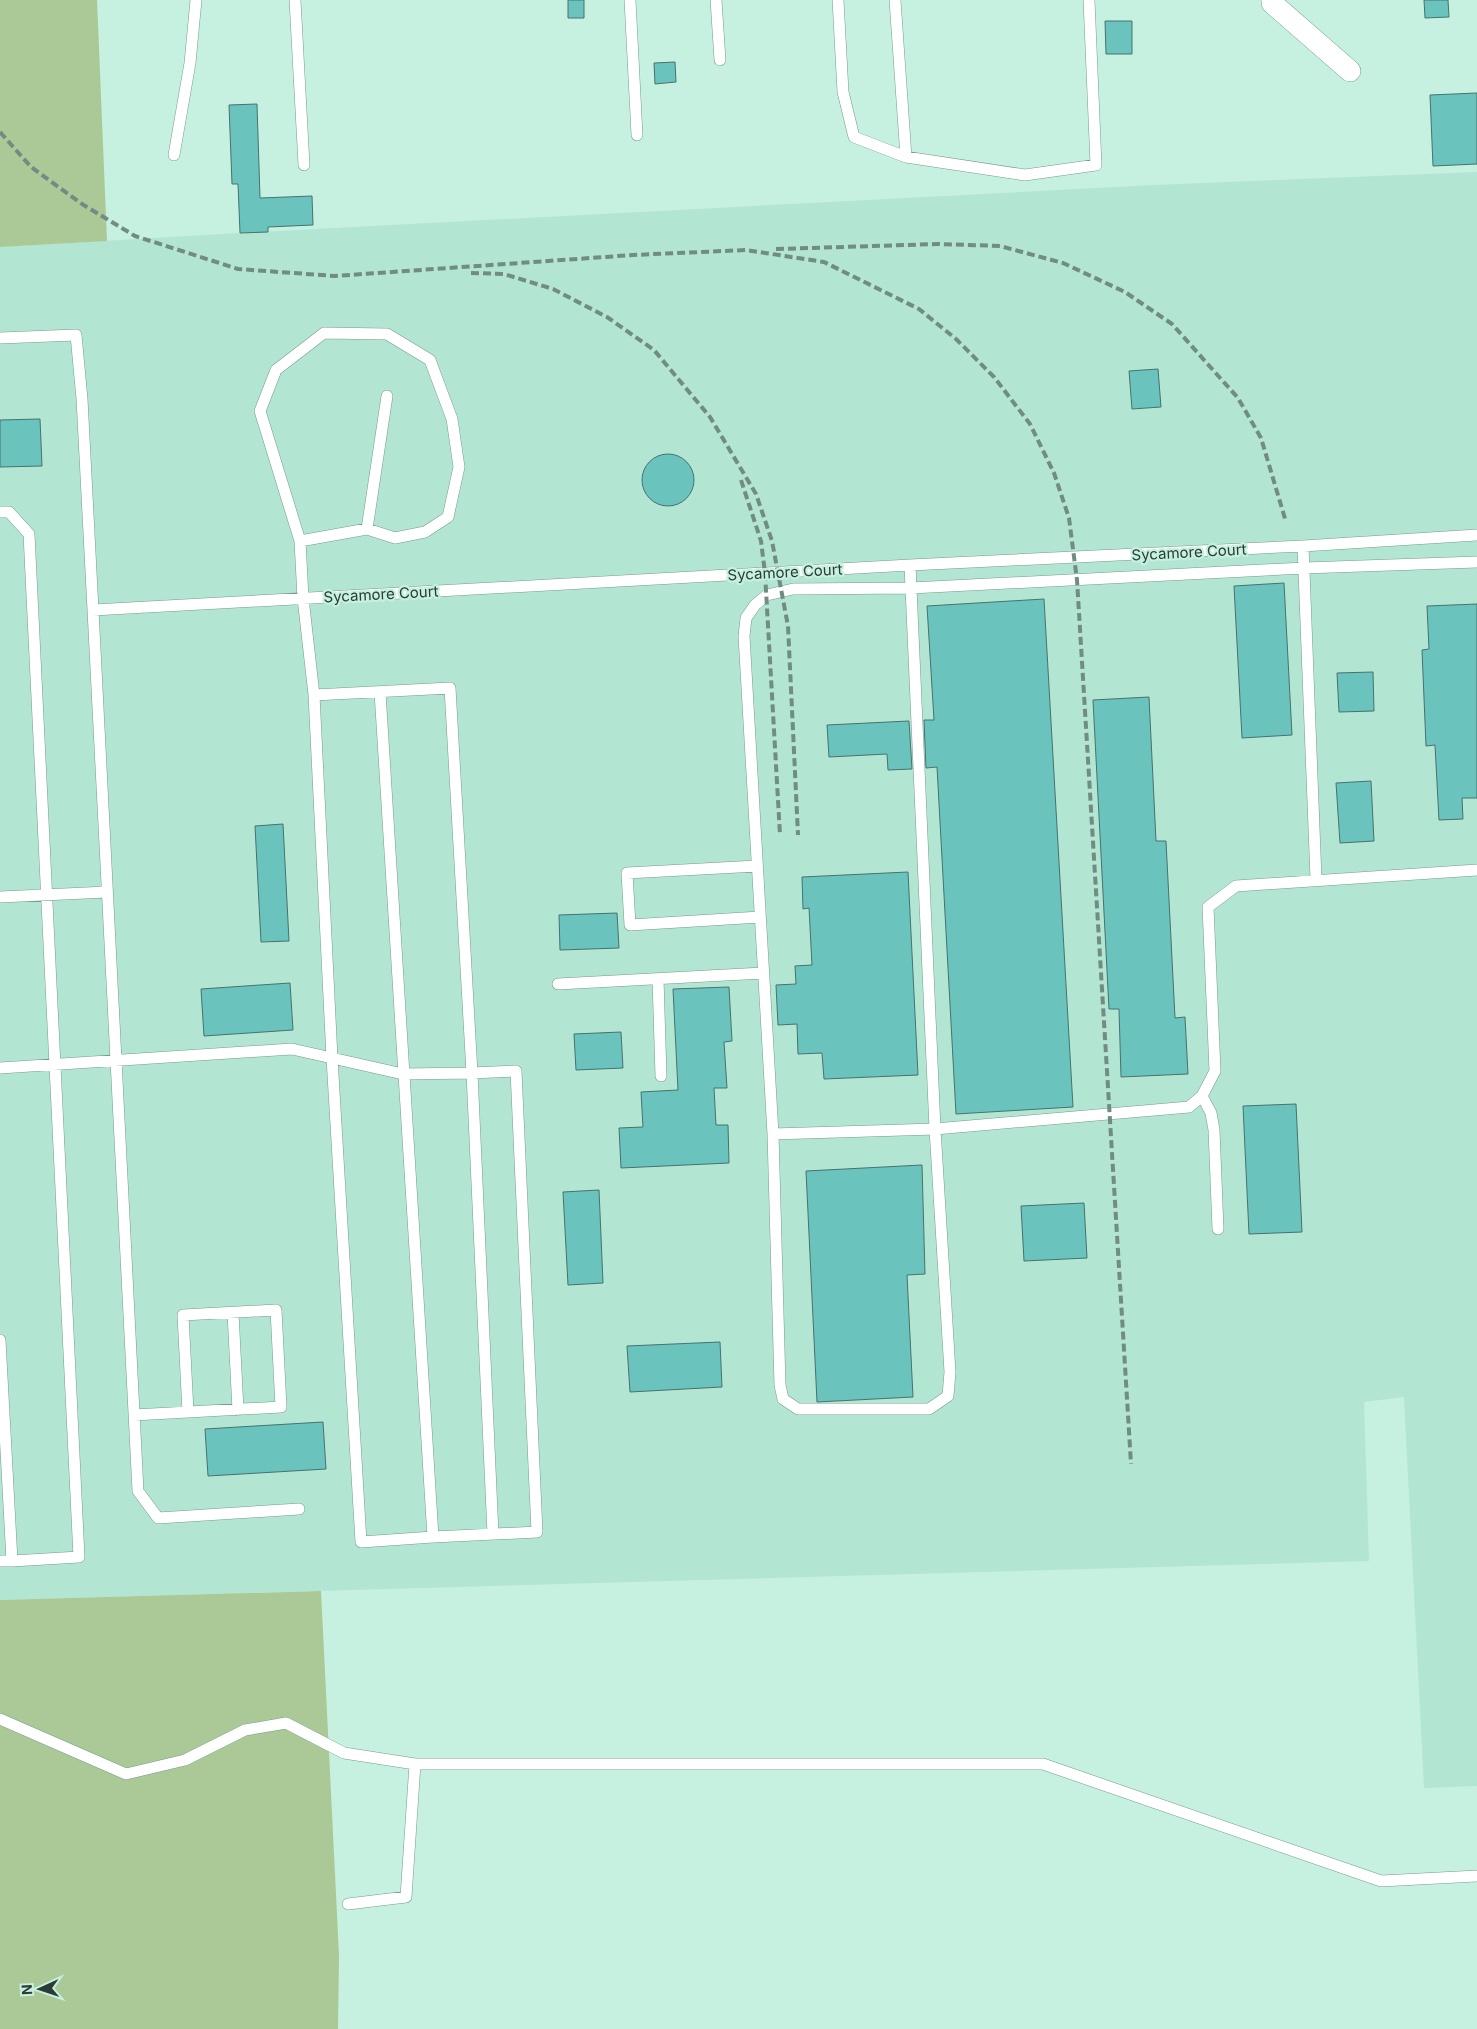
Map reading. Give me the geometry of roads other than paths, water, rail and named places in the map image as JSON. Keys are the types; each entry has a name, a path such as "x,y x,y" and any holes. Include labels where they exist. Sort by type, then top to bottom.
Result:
{"street":[{"path":"1272,0 1272,3 1350,71"}],"lane":[{"path":"174,155 190,63 196,0"},
{"path":"295,0 304,165"},
{"path":"630,0 637,135"},
{"path":"716,0 720,60"},
{"path":"838,0 843,92 854,137 906,157 1025,175 1096,165 1089,0"},
{"path":"895,0 906,157"},
{"path":"0,1068 292,1049 332,1058 403,1074 516,1071 537,1532 361,1542 332,1058 314,695 303,598 300,540 260,411 276,370 324,333 387,334 430,360 452,419 458,467 448,517 425,532 394,538 367,529 300,540"},
{"path":"0,338 76,335 82,399 138,1491 158,1518 299,1509"},
{"path":"367,529 387,396"},
{"path":"0,512 9,512 29,534 79,1558 0,1561"},
{"name":"Sycamore Court","path":"93,610 910,565 1303,546 1477,534"},
{"path":"1303,546 1316,880"},
{"path":"910,565 911,588 935,1129 950,1372 948,1396 929,1409 798,1409 783,1399 780,1385 773,1134 744,636 746,618 755,605 767,595 783,591 911,588 1304,568 1477,562"},
{"path":"314,695 450,688 472,1073 494,1534"},
{"path":"380,692 433,1537"},
{"path":"757,866 627,873 630,925 760,917"},
{"path":"773,1134 935,1129 1188,1107 1202,1096 1215,1071 1208,907 1236,886 1477,870"},
{"path":"0,897 107,892"},
{"path":"558,984 763,973"},
{"path":"658,979 661,1076"},
{"path":"1202,1096 1212,1113 1218,1229"},
{"path":"134,1415 281,1408 276,1310 183,1315 188,1412"},
{"path":"233,1313 238,1410"},
{"path":"0,1340 12,1561"},
{"path":"0,1718 126,1774 185,1760 245,1730 286,1723 344,1753 415,1764 1043,1764 1381,1881 1477,1876"},
{"path":"348,1904 406,1897 415,1764"}],"railway":[{"path":"0,132 31,167 82,204 135,236 238,269 335,276 633,255 746,250 824,262 919,309 956,339 994,377 1030,424 1054,473 1069,518 1077,580 1131,1464"},
{"path":"776,249 937,244 1000,246 1063,263 1125,292 1172,324 1238,398 1261,438 1286,522"},
{"path":"471,273 504,274 553,289 607,317 654,350 710,417 756,494 772,541 788,626 798,835"},
{"path":"741,480 761,541 765,573 780,835"}]}
